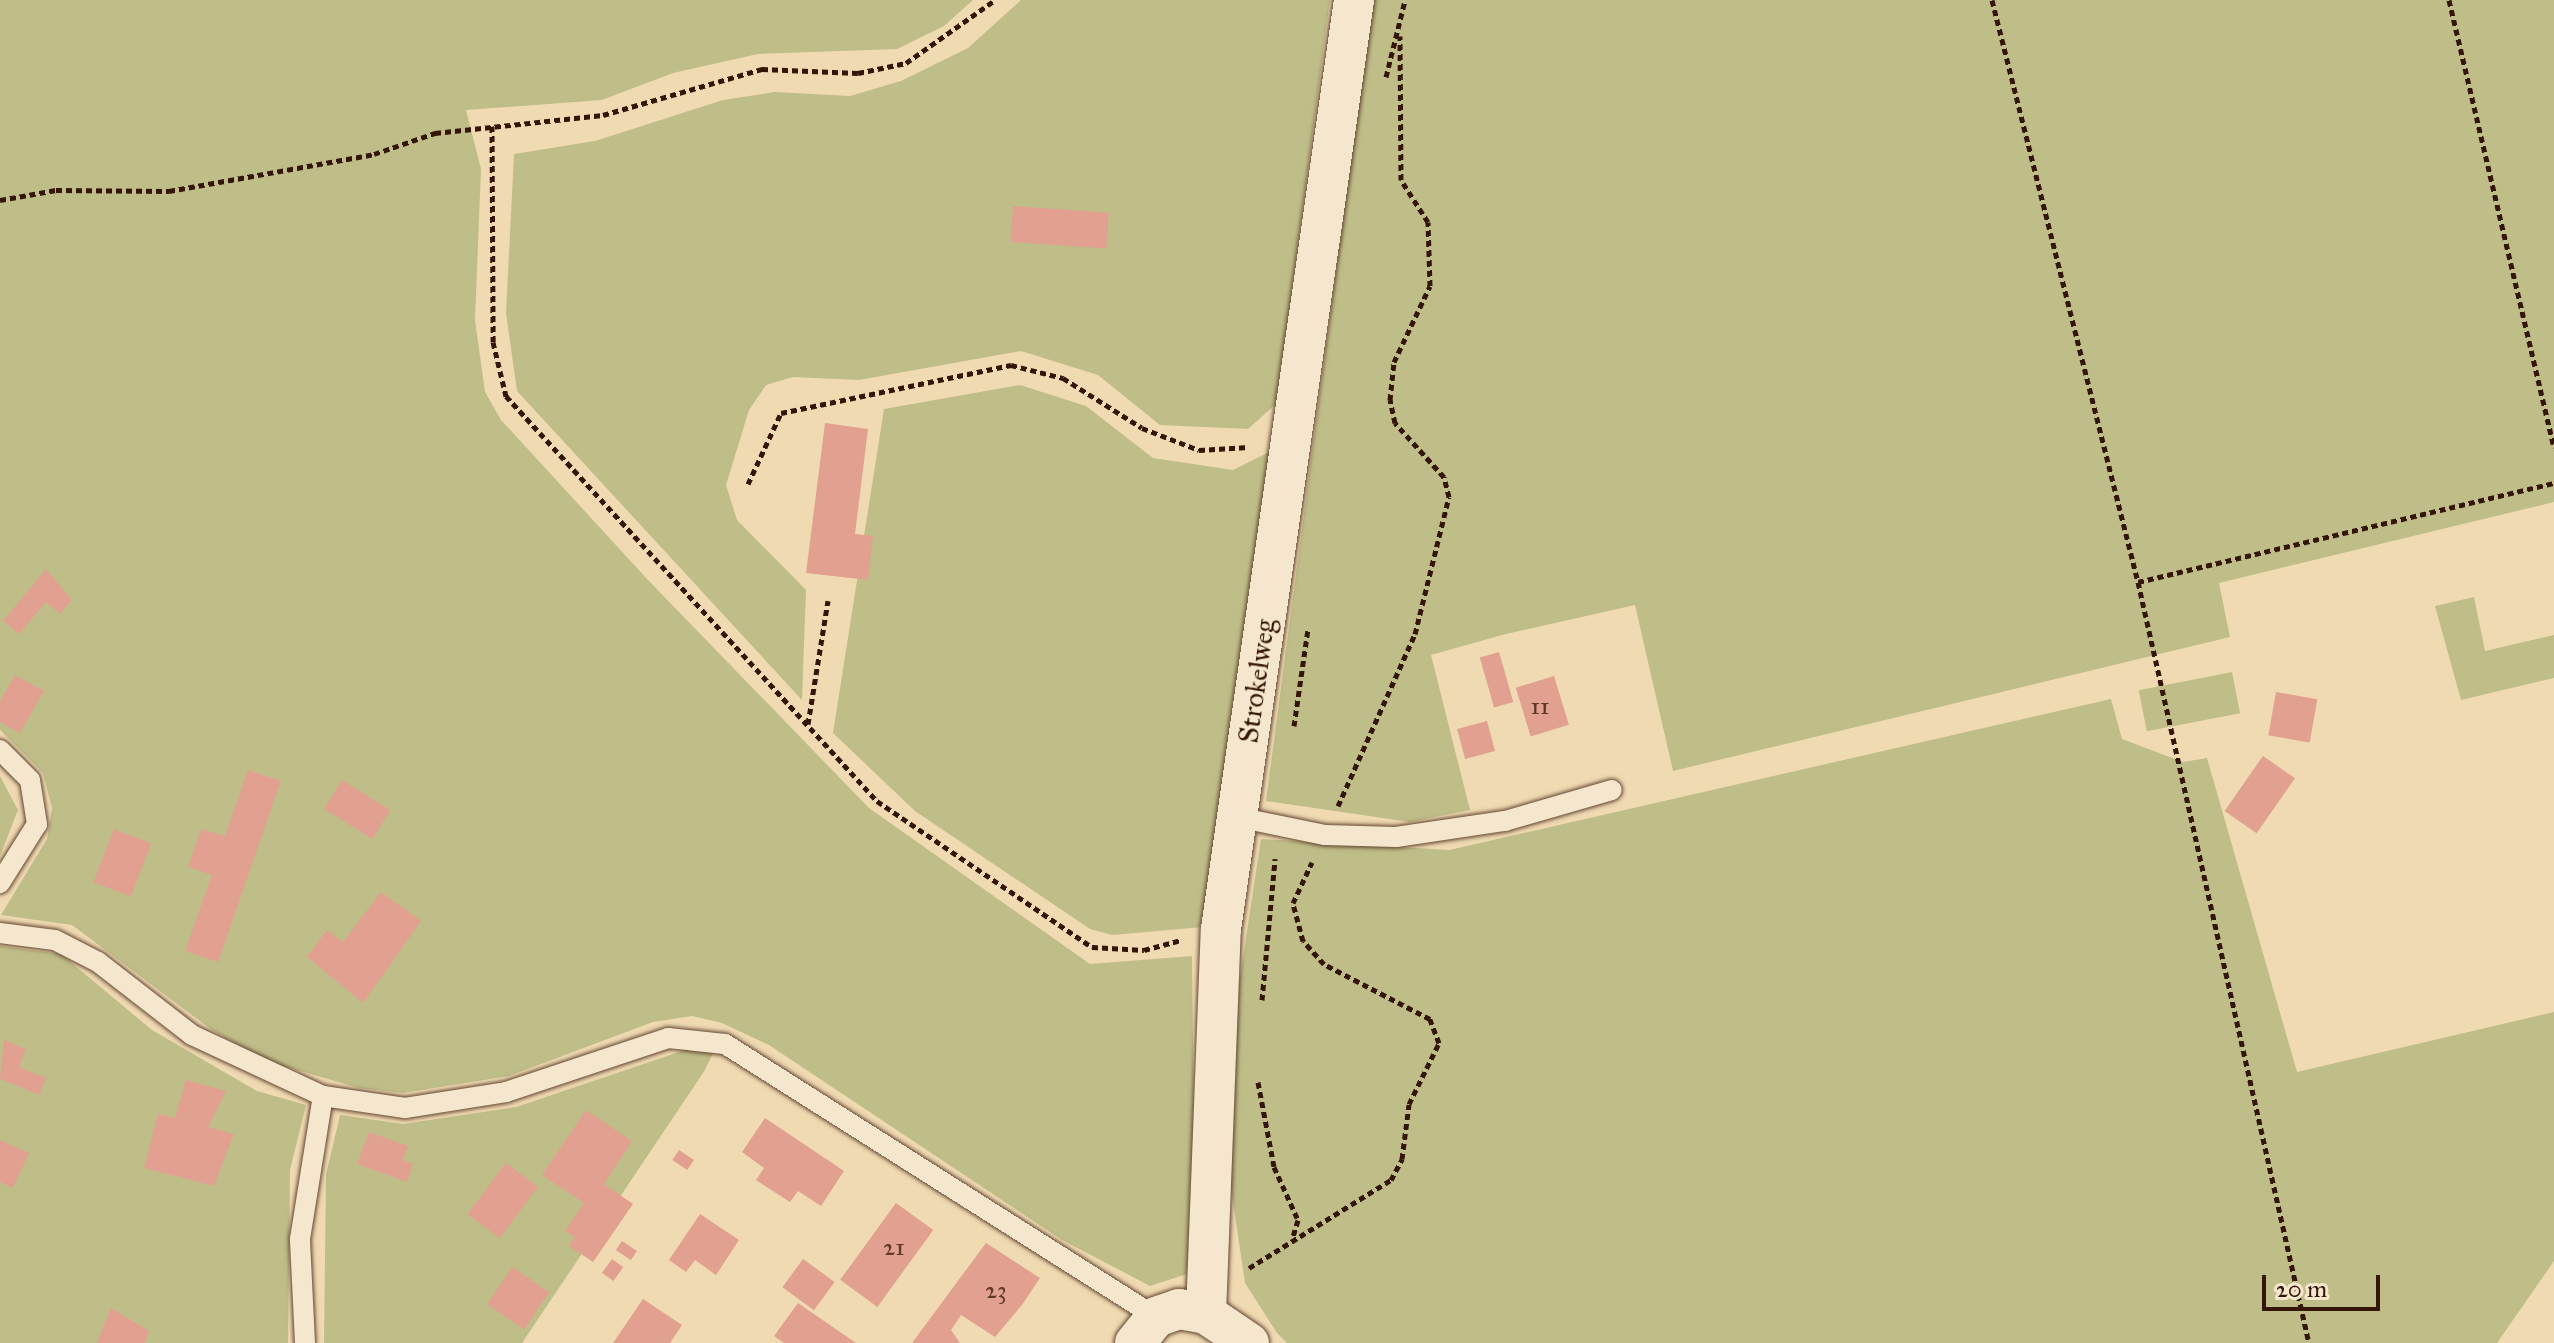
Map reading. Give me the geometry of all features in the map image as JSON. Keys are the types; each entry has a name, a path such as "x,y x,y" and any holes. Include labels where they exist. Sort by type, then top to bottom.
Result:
{"street":[{"name":"Strokelweg","path":"1206,1314 1221,929 1354,0"},
{"path":"1146,1330 1179,1309 1206,1314 1249,1343"}],"lane":[{"path":"0,750 30,780 37,824 0,883"},
{"path":"1237,817 1280,822 1325,835 1396,837 1505,821 1612,790"},
{"path":"0,933 66,945 192,1035 323,1096 405,1108 506,1092 668,1038 725,1044 1146,1330"},
{"path":"305,1343 300,1239 323,1096"}],"path":[{"path":"0,200 56,190 169,191 492,126 603,115 762,69 858,73 906,63 995,0"},
{"path":"1257,1077 1274,1167 1298,1220 1293,1237 1342,1216 1391,1180 1402,1159 1409,1104 1439,1043 1430,1019 1324,964 1303,941 1293,903 1415,634 1449,497 1444,477 1395,423 1390,400 1394,362 1430,274 1428,222 1401,180 1400,36 1405,0"},
{"path":"1992,0 2138,582 2309,1343"},
{"path":"2449,0 2554,448"},
{"path":"1384,83 1400,36"},
{"path":"492,126 493,342 506,396 877,801 1092,947 1144,950 1221,929"},
{"path":"748,484 781,413 1011,365 1063,378 1142,428 1199,450 1243,451 1294,419"},
{"path":"2138,582 2554,483"},
{"path":"808,725 828,601"},
{"name":"Strokelweg","path":"1291,744 1309,619"},
{"path":"1260,1012 1280,822"}],"shaded area":[{"path":"0,0 973,0 944,26 897,49 758,54 673,73 602,100 466,110 481,169 475,320 485,392 501,420 648,580 869,808 1090,964 1192,956 1195,1230 1187,1274 1150,1286 1062,1240 769,1045 722,1023 692,1016 653,1022 509,1076 403,1093 359,1088 269,1062 212,1030 72,925 1,915 47,839 52,808 43,773 0,730"},
{"path":"1021,0 1330,0 1277,403 1248,429 1160,425 1098,375 1021,351 859,380 793,377 766,385 749,410 726,485 737,520 806,590 802,700 517,391 506,313 514,154 595,141 723,100 775,92 850,96 901,81 968,48"},
{"path":"1372,0 2554,0 2554,502 2219,583 2230,637 1673,771 1635,605 1502,635 1431,655 1470,810 1410,822 1266,801"},
{"path":"1020,385 1086,406 1153,458 1233,470 1269,452 1203,927 1112,935 1090,929 915,811 833,733 884,409"},
{"path":"2474,597 2485,651 2554,635 2554,678 2461,700 2435,606"},
{"path":"2232,672 2240,713 2147,731 2139,690"},
{"path":"2111,699 2122,739 2183,762 2207,758 2297,1072 2554,1012 2554,1261 2497,1343 1287,1343 1277,1333 1245,1283 1228,1168 1239,984 1261,839 1449,850"},
{"path":"0,776 18,810 0,856"},
{"path":"0,946 61,954 152,1030 257,1091 306,1105 290,1170 288,1343 0,1343"},
{"path":"691,1048 713,1053 705,1070 522,1343 324,1343 326,1175 340,1115 403,1124 516,1107"}],"building":[{"path":"1013,206 1109,213 1106,249 1010,242"},
{"path":"825,423 868,429 855,534 873,536 868,580 806,573"},
{"path":"46,569 72,600 60,614 46,602 19,634 3,621"},
{"path":"1499,652 1513,702 1494,707 1480,658"},
{"path":"15,675 44,691 20,733 0,722 0,701"},
{"path":"1554,676 1569,725 1531,736 1516,688"},
{"path":"2276,692 2317,699 2310,743 2268,735"},
{"path":"1487,721 1495,751 1465,759 1457,729"},
{"path":"2263,756 2295,778 2257,833 2225,811"},
{"path":"248,770 281,781 218,962 185,951 212,875 188,867 201,829 225,836"},
{"path":"342,780 390,810 372,839 324,809"},
{"path":"114,829 151,843 131,897 94,882"},
{"path":"381,892 421,921 363,1003 307,957 327,930 343,942"},
{"path":"4,1040 26,1049 19,1067 46,1078 39,1095 0,1079"},
{"path":"186,1080 226,1091 208,1127 234,1134 214,1186 144,1168 158,1114 175,1118"},
{"path":"586,1110 632,1141 604,1184 633,1204 593,1262 569,1246 575,1237 565,1231 584,1203 542,1175"},
{"path":"765,1118 844,1171 821,1206 798,1191 790,1202 756,1180 764,1168 742,1152"},
{"path":"369,1132 408,1146 403,1160 413,1164 407,1182 357,1164"},
{"path":"0,1140 29,1153 13,1188 0,1182"},
{"path":"679,1150 694,1160 687,1170 672,1160"},
{"path":"506,1163 538,1187 499,1238 467,1214"},
{"path":"896,1203 933,1230 877,1307 840,1280"},
{"path":"700,1214 739,1240 716,1275 695,1260 686,1272 669,1260"},
{"path":"622,1241 637,1251 631,1260 616,1250"},
{"path":"986,1243 1040,1278 1022,1305 995,1337 961,1315 951,1330 960,1343 912,1343"},
{"path":"612,1259 623,1267 613,1281 602,1273"},
{"path":"803,1259 835,1282 814,1310 782,1287"},
{"path":"512,1267 549,1292 524,1329 487,1304"},
{"path":"643,1299 682,1325 670,1343 613,1343"},
{"path":"798,1303 856,1343 784,1343 774,1336"},
{"path":"111,1308 149,1331 145,1343 97,1343"}]}
